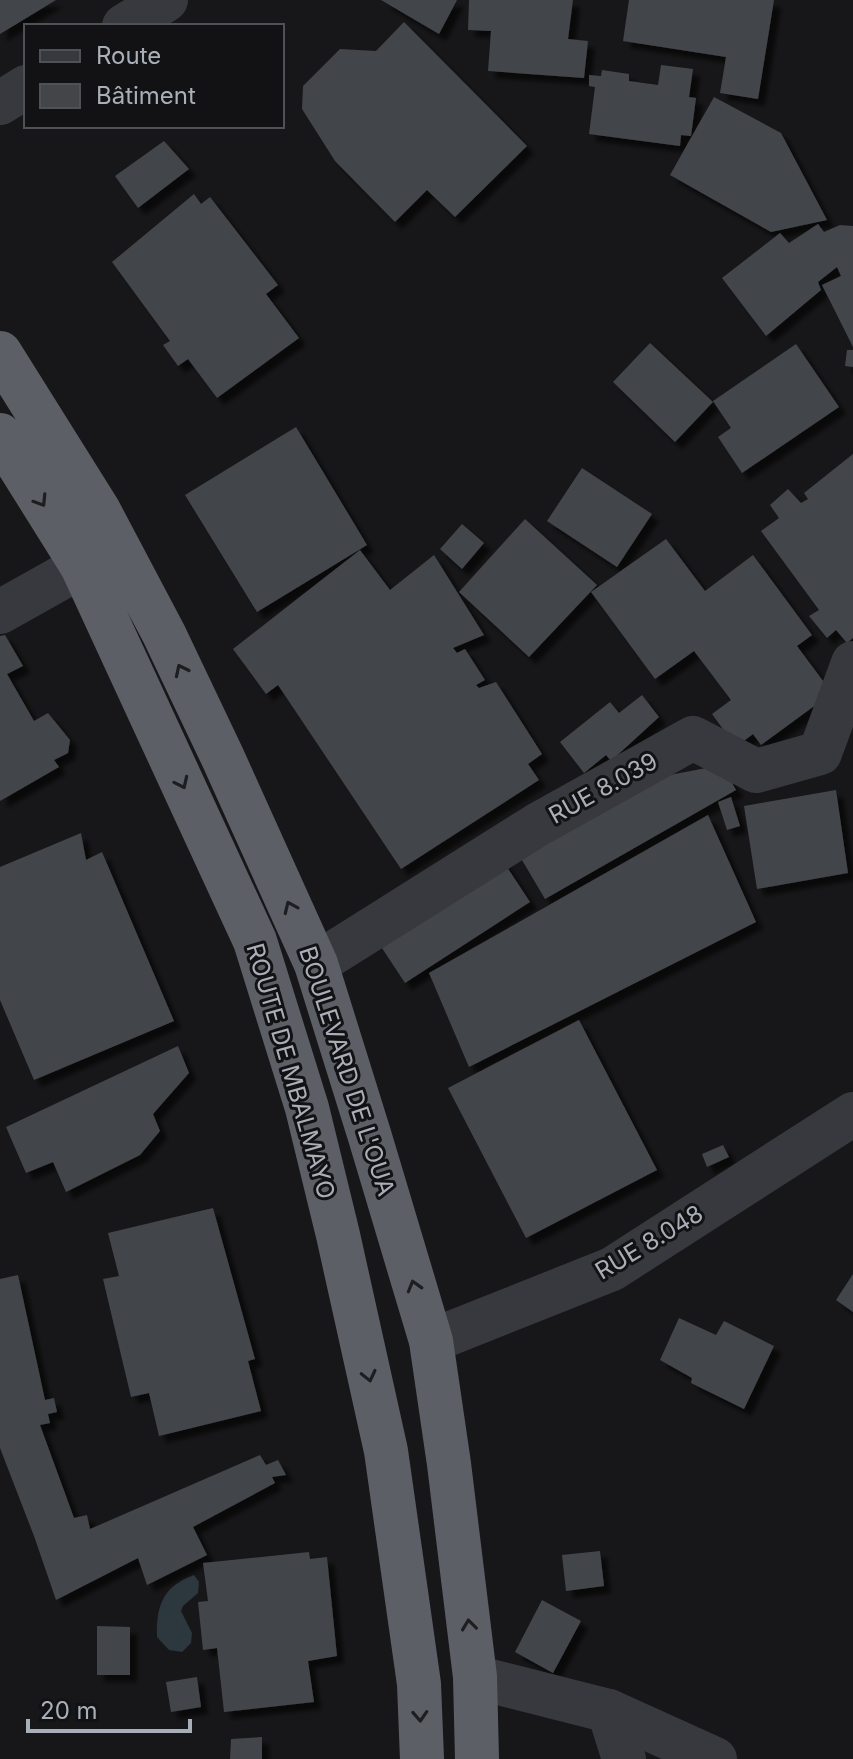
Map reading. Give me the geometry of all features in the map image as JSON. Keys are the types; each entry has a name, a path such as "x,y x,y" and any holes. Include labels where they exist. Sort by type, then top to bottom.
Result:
{"highway":[{"name":"BOULEVARD DE L'OUA","path":"0,353 99,511 164,634 316,964 431,1341 475,1677 477,1759"},
{"name":"ROUTE DE MBALMAYO","path":"0,435 82,566 255,941 307,1108 386,1451 419,1684 422,1759"}],"street":[{"path":"127,24 166,0"},
{"path":"0,103 24,88"},
{"path":"0,612 82,566"},
{"name":"RUE 8.039","path":"316,964 537,825 693,738 756,771 820,753 853,663"},
{"name":"RUE 8.048","path":"431,1341 612,1269 853,1114"},
{"path":"475,1677 609,1711 715,1759"},
{"path":"609,1711 624,1759"}],"shaded area":[{"path":"194,1575 199,1582 198,1593 181,1611 192,1633 191,1643 182,1652 169,1650 157,1637 160,1607 168,1591"}],"building":[{"path":"0,0 56,0 0,34"},
{"path":"381,0 457,0 439,34"},
{"path":"469,0 573,0 568,39 588,41 584,78 488,71 491,31 468,30"},
{"path":"629,0 774,0 758,99 720,93 726,57 623,41"},
{"path":"404,22 527,146 455,217 427,190 395,222 335,161 302,109 303,86 340,49 376,51"},
{"path":"661,65 693,69 689,97 696,98 691,136 681,135 680,146 589,134 595,87 589,86 589,75 601,76 602,70 629,74 629,81 658,85"},
{"path":"714,97 781,133 827,220 771,232 670,175"},
{"path":"164,141 189,169 138,208 115,176"},
{"path":"194,194 201,204 210,197 278,285 266,294 299,338 217,398 188,359 178,366 163,345 170,341 112,262"},
{"path":"818,224 824,232 840,225 853,226 853,347 822,285 841,276 837,267 818,282 821,290 766,336 722,278 780,233 789,243"},
{"path":"650,343 713,402 675,442 613,382"},
{"path":"796,344 839,407 742,473 718,437 731,428 713,401"},
{"path":"847,350 853,350 853,367 845,366"},
{"path":"296,427 367,545 257,612 185,495"},
{"path":"853,454 853,638 847,643 836,630 827,638 809,616 819,610 761,531 779,518 770,505 788,489 801,503 808,499 804,493"},
{"path":"582,468 652,514 617,567 547,521"},
{"path":"525,519 597,585 529,657 459,592"},
{"path":"462,524 484,543 462,569 440,549"},
{"path":"666,539 705,591 753,555 812,635 797,646 832,693 761,745 753,734 736,747 712,714 731,700 694,651 655,679 591,592"},
{"path":"360,550 390,590 434,555 484,635 453,648 457,653 465,649 485,680 476,685 479,688 496,682 542,754 528,764 539,780 401,869 278,685 266,694 233,649"},
{"path":"5,635 23,666 7,674 34,721 48,713 70,740 68,753 54,760 59,767 0,801 0,636"},
{"path":"642,695 659,717 611,761 606,755 584,773 560,742 610,702 619,713"},
{"path":"722,765 736,790 545,899 519,855 654,778"},
{"path":"836,790 848,873 757,889 744,806"},
{"path":"731,797 740,826 727,830 718,802"},
{"path":"708,815 756,922 469,1067 429,973"},
{"path":"81,833 86,860 102,852 174,1021 34,1080 0,1000 0,867"},
{"path":"501,858 530,902 405,983 376,939"},
{"path":"579,1020 657,1170 526,1238 448,1088"},
{"path":"178,1046 189,1073 153,1114 160,1131 140,1155 66,1192 53,1162 26,1173 6,1127"},
{"path":"723,1145 729,1157 707,1167 702,1154"},
{"path":"213,1208 255,1359 248,1361 261,1411 159,1436 149,1393 131,1397 103,1279 119,1276 108,1233"},
{"path":"853,1274 853,1312 836,1300"},
{"path":"18,1275 45,1400 54,1398 57,1412 48,1414 50,1423 40,1425 74,1518 87,1515 90,1529 260,1455 266,1465 278,1460 286,1475 272,1477 275,1483 193,1527 207,1555 147,1585 138,1558 56,1600 0,1448 0,1279"},
{"path":"679,1318 716,1335 724,1321 774,1346 744,1409 691,1383 692,1378 660,1360"},
{"path":"600,1551 604,1586 566,1591 562,1555"},
{"path":"309,1552 310,1559 327,1557 337,1656 308,1661 314,1702 224,1712 217,1648 203,1650 198,1602 208,1601 203,1563"},
{"path":"542,1600 581,1621 553,1673 515,1652"},
{"path":"97,1626 130,1627 130,1675 97,1675"},
{"path":"197,1677 201,1707 171,1712 166,1682"},
{"path":"262,1737 262,1759 230,1759 231,1739"}]}
